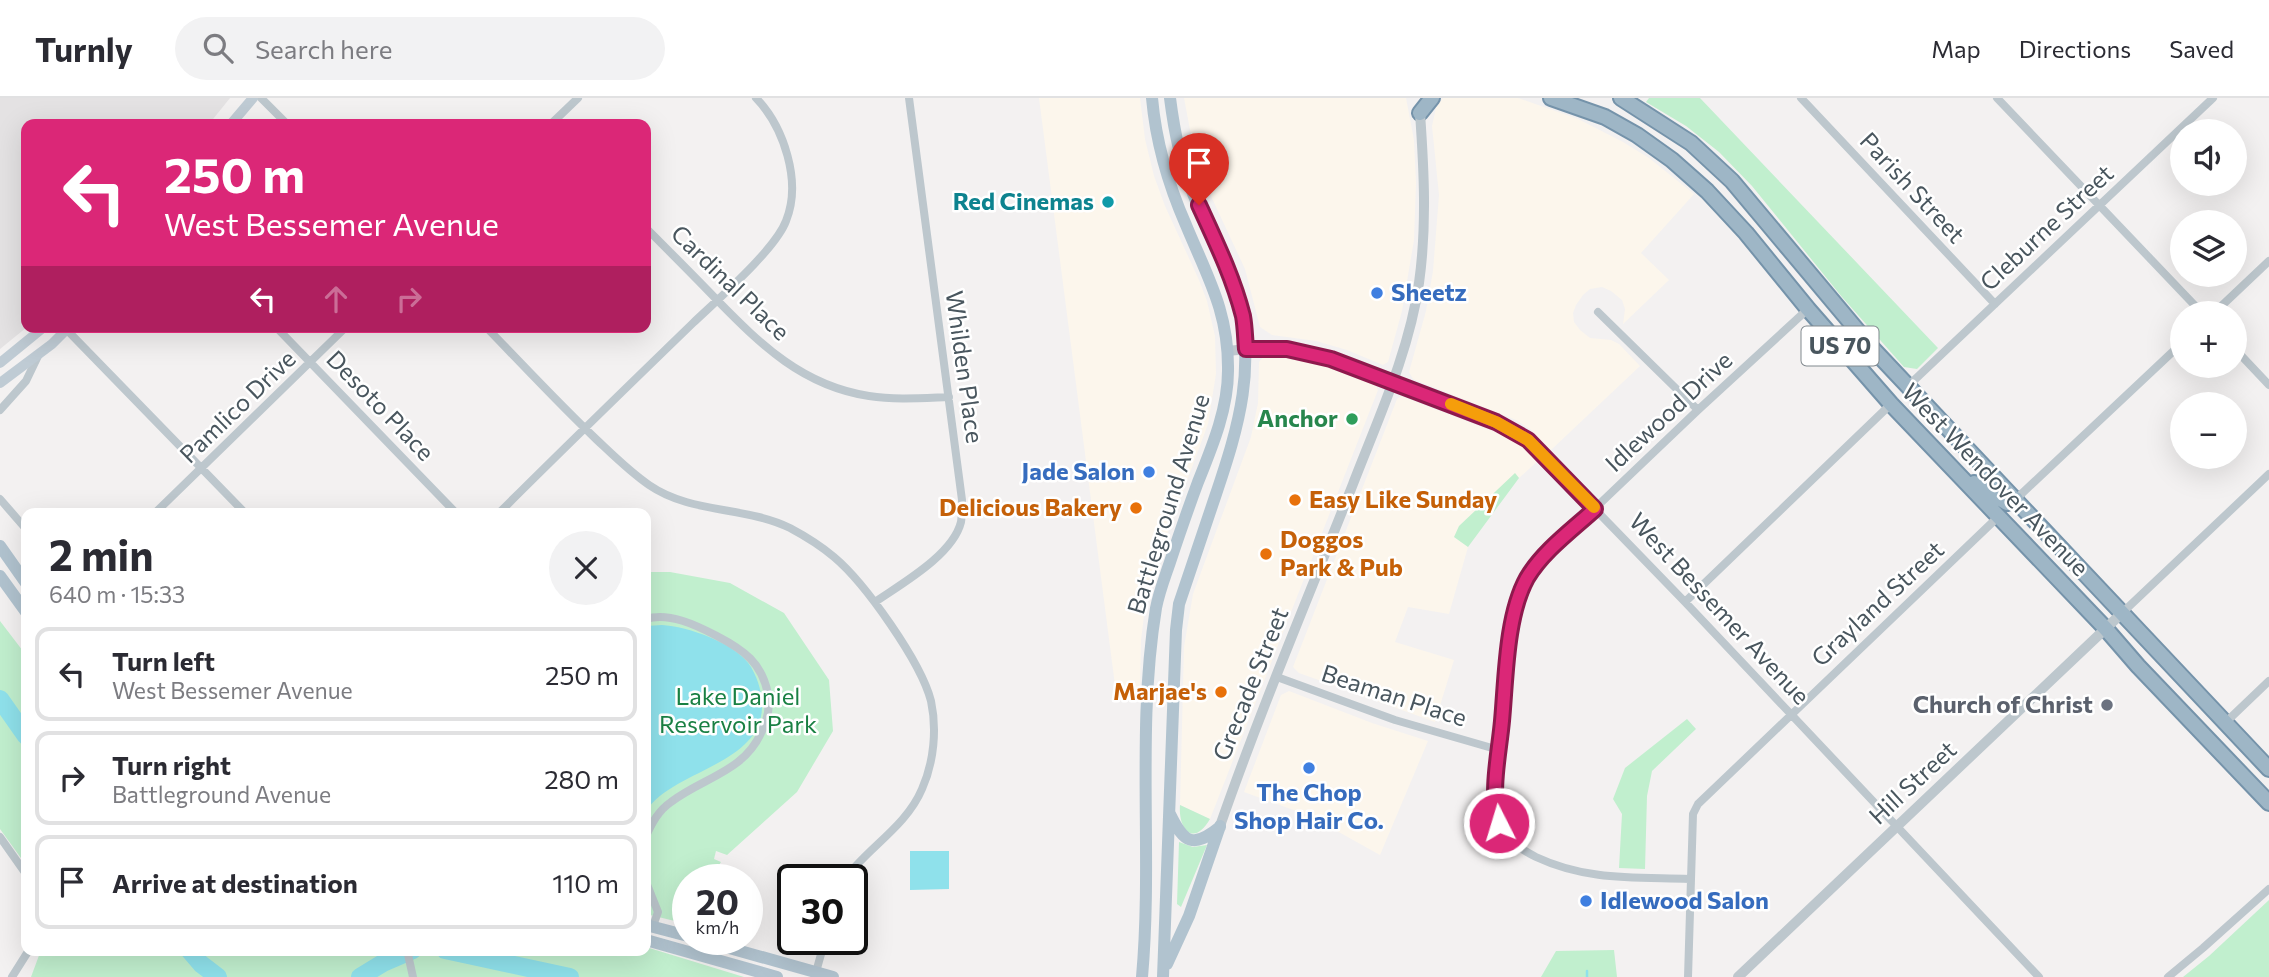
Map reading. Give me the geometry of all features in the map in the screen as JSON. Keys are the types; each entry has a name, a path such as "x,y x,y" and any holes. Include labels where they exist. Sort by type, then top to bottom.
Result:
{"highway":[{"path":"1416,98 1420,113"},
{"path":"1420,113 1432,98"},
{"name":"West Wendover Avenue","path":"1551,98 1605,117 1637,135 1672,160 1707,191 1891,404 2269,803"},
{"name":"West Wendover Avenue","path":"1621,98 1683,138 1732,181 1843,315 2269,769"},
{"path":"1958,473 2001,501 2007,503 2016,499"}],"main road":[{"path":"235,119 253,98"},
{"name":"Battleground Avenue","path":"1142,977 1146,880 1147,691 1157,604 1219,427 1228,373 1224,324 1218,296 1185,223 1164,167 1155,133 1152,98"},
{"name":"Battleground Avenue","path":"1164,974 1173,655 1180,604 1241,412 1246,349 1244,320 1236,291 1183,164 1170,98"},
{"path":"0,363 37,333"},
{"path":"0,383 38,355 62,333"},
{"path":"0,546 21,576"},
{"path":"0,576 21,605"},
{"path":"1169,811 1180,833 1190,841 1198,841 1220,826"},
{"path":"1164,974 1189,916 1220,826"},
{"path":"651,926 672,931"},
{"path":"651,941 777,977"},
{"path":"755,955 833,977"}],"street":[{"path":"261,98 281,119"},
{"path":"556,119 578,98"},
{"path":"504,508 717,300 781,233 790,209 792,189 784,143 776,124 756,98"},
{"name":"Whilden Place","path":"874,603 940,554 953,539 961,523 962,500 909,98"},
{"name":"Parish Street","path":"1801,98 1995,304"},
{"path":"1997,98 2191,301"},
{"name":"Cleburne Street","path":"1908,386 2213,98"},
{"name":"Grecade Street","path":"1220,826 1248,748 1392,383 1408,335 1420,278 1425,228 1420,113"},
{"name":"Cardinal Place","path":"651,233 754,338 786,363 832,386 866,396 895,399 949,397"},
{"path":"2227,301 2269,261"},
{"name":"Idlewood Drive","path":"1689,879 1608,877 1582,873 1556,866 1518,847 1503,832 1496,812 1511,629 1518,599 1536,566 1698,410 1808,309"},
{"path":"1598,312 1698,410"},
{"path":"72,333 241,508"},
{"name":"Desoto Place","path":"282,333 451,508"},
{"name":"Pamlico Drive","path":"160,508 340,333"},
{"path":"492,333 584,428 641,479 674,499 764,519 789,528 835,558 874,603 921,673 931,702 934,747 922,790 897,827 855,864"},
{"name":"West Bessemer Avenue","path":"1227,351 1287,349 1309,353 1347,364 1513,430 1537,449 1685,602 2039,977"},
{"path":"2016,499 2170,354"},
{"path":"0,410 26,381 38,355"},
{"path":"2247,361 2269,385"},
{"path":"1685,602 1891,404"},
{"name":"Hill Street","path":"1738,977 2269,474"},
{"path":"0,499 21,523"},
{"name":"Grayland Street","path":"1688,977 1689,879 1693,814 1698,804 1999,516"},
{"path":"651,618 657,616 681,620 740,649 757,664 766,686 769,706 765,724 755,745 740,763 670,802 651,824"},
{"name":"Beaman Place","path":"1277,677 1395,720 1499,750"},
{"path":"2225,723 2269,681"},
{"path":"2,844 21,868"},
{"path":"2168,977 2269,889"},
{"path":"651,894 658,912 651,922"},
{"path":"816,972 821,955"},
{"path":"12,977 25,956"},
{"path":"408,956 413,977"}],"shaded area":[{"path":"0,98 230,98 213,119 21,119 21,332 0,349"},
{"path":"1039,98 1140,98 1145,139 1154,176 1199,280 1215,336 1216,374 1208,424 1161,551 1145,608 1140,690 1116,693"},
{"path":"1184,98 1406,98 1414,140 1414,240 1402,311 1388,362 1383,365 1316,341 1272,335 1260,327 1245,269 1195,156"},
{"path":"1443,98 1518,98 1578,119 1649,158 1694,194 1641,253 1669,280 1623,324 1625,309 1622,300 1602,287 1590,289 1576,305 1574,322 1580,330 1590,338 1611,340 1619,344 1640,366 1551,450 1530,429 1516,420 1413,379 1409,372 1426,311 1433,271 1439,195 1432,126 1436,108"},
{"path":"1264,356 1325,365 1372,383 1378,390 1210,819 1180,805 1184,647 1193,594 1251,437 1258,403 1259,362"},
{"path":"1401,396 1513,439 1539,460 1519,478 1515,474 1454,537 1468,547 1449,614 1408,607 1395,642 1454,660 1435,722 1299,673 1293,667 1397,399"},
{"path":"1289,691 1428,741 1380,855 1310,816 1244,792 1281,695"}],"green space":[{"path":"1649,98 1700,98 1938,348 1917,369 1904,367 1842,297 1752,186 1719,152 1686,126 1646,102"},
{"path":"1515,473 1519,478 1468,547 1454,537 1459,526"},
{"name":"Lake Daniel Reservoir Park","path":"651,572 670,572 730,583 784,613 829,680 833,731 797,792 727,855 716,851 714,859 721,862 672,864 672,920 651,915"},
{"path":"0,621 21,648 21,858 0,829"},
{"path":"1687,719 1696,729 1652,771 1647,796 1645,869 1619,868 1622,814 1613,799 1625,768"},
{"path":"1180,805 1210,819 1198,832 1188,832 1182,822"},
{"path":"1179,842 1193,847 1207,845 1181,907 1177,904"},
{"path":"2269,900 2269,977 2183,977 2209,956"},
{"path":"651,949 744,977 31,977 39,956 651,956"},
{"path":"1614,950 1617,977 1541,977 1556,951"}],"water":[{"path":"651,626 685,629 711,638 735,651 754,672 760,687 762,708 758,727 747,742 732,755 675,786 651,806"},
{"path":"910,851 949,851 949,889 910,890"}],"waterway":[{"path":"0,699 21,729"},
{"path":"194,956 218,977"},
{"path":"360,977 399,956"},
{"path":"473,956 570,977"},
{"path":"1587,971 1587,977"}],"slow traffic":[{"path":"1451,404 1496,422 1528,440 1594,507"}],"place":[{"name":"Red Cinemas","path":"1108,202"},
{"name":"Sheetz","path":"1377,293"},
{"name":"Anchor","path":"1352,419"},
{"name":"Jade Salon","path":"1149,472"},
{"name":"Easy Like Sunday","path":"1295,500"},
{"name":"Delicious Bakery","path":"1136,508"},
{"name":"Doggos Park & Pub","path":"1266,554"},
{"name":"Marjae's","path":"1221,692"},
{"name":"Church of Christ","path":"2107,705"},
{"name":"The Chop Shop Hair Co.","path":"1309,768"},
{"name":"Idlewood Salon","path":"1586,901"}],"route":[{"path":"1199,205 1227,264 1244,320 1246,349 1287,349 1331,359 1496,422 1528,440 1595,509 1536,566 1518,599 1511,629 1499,750 1495,800 1499,823"}]}
